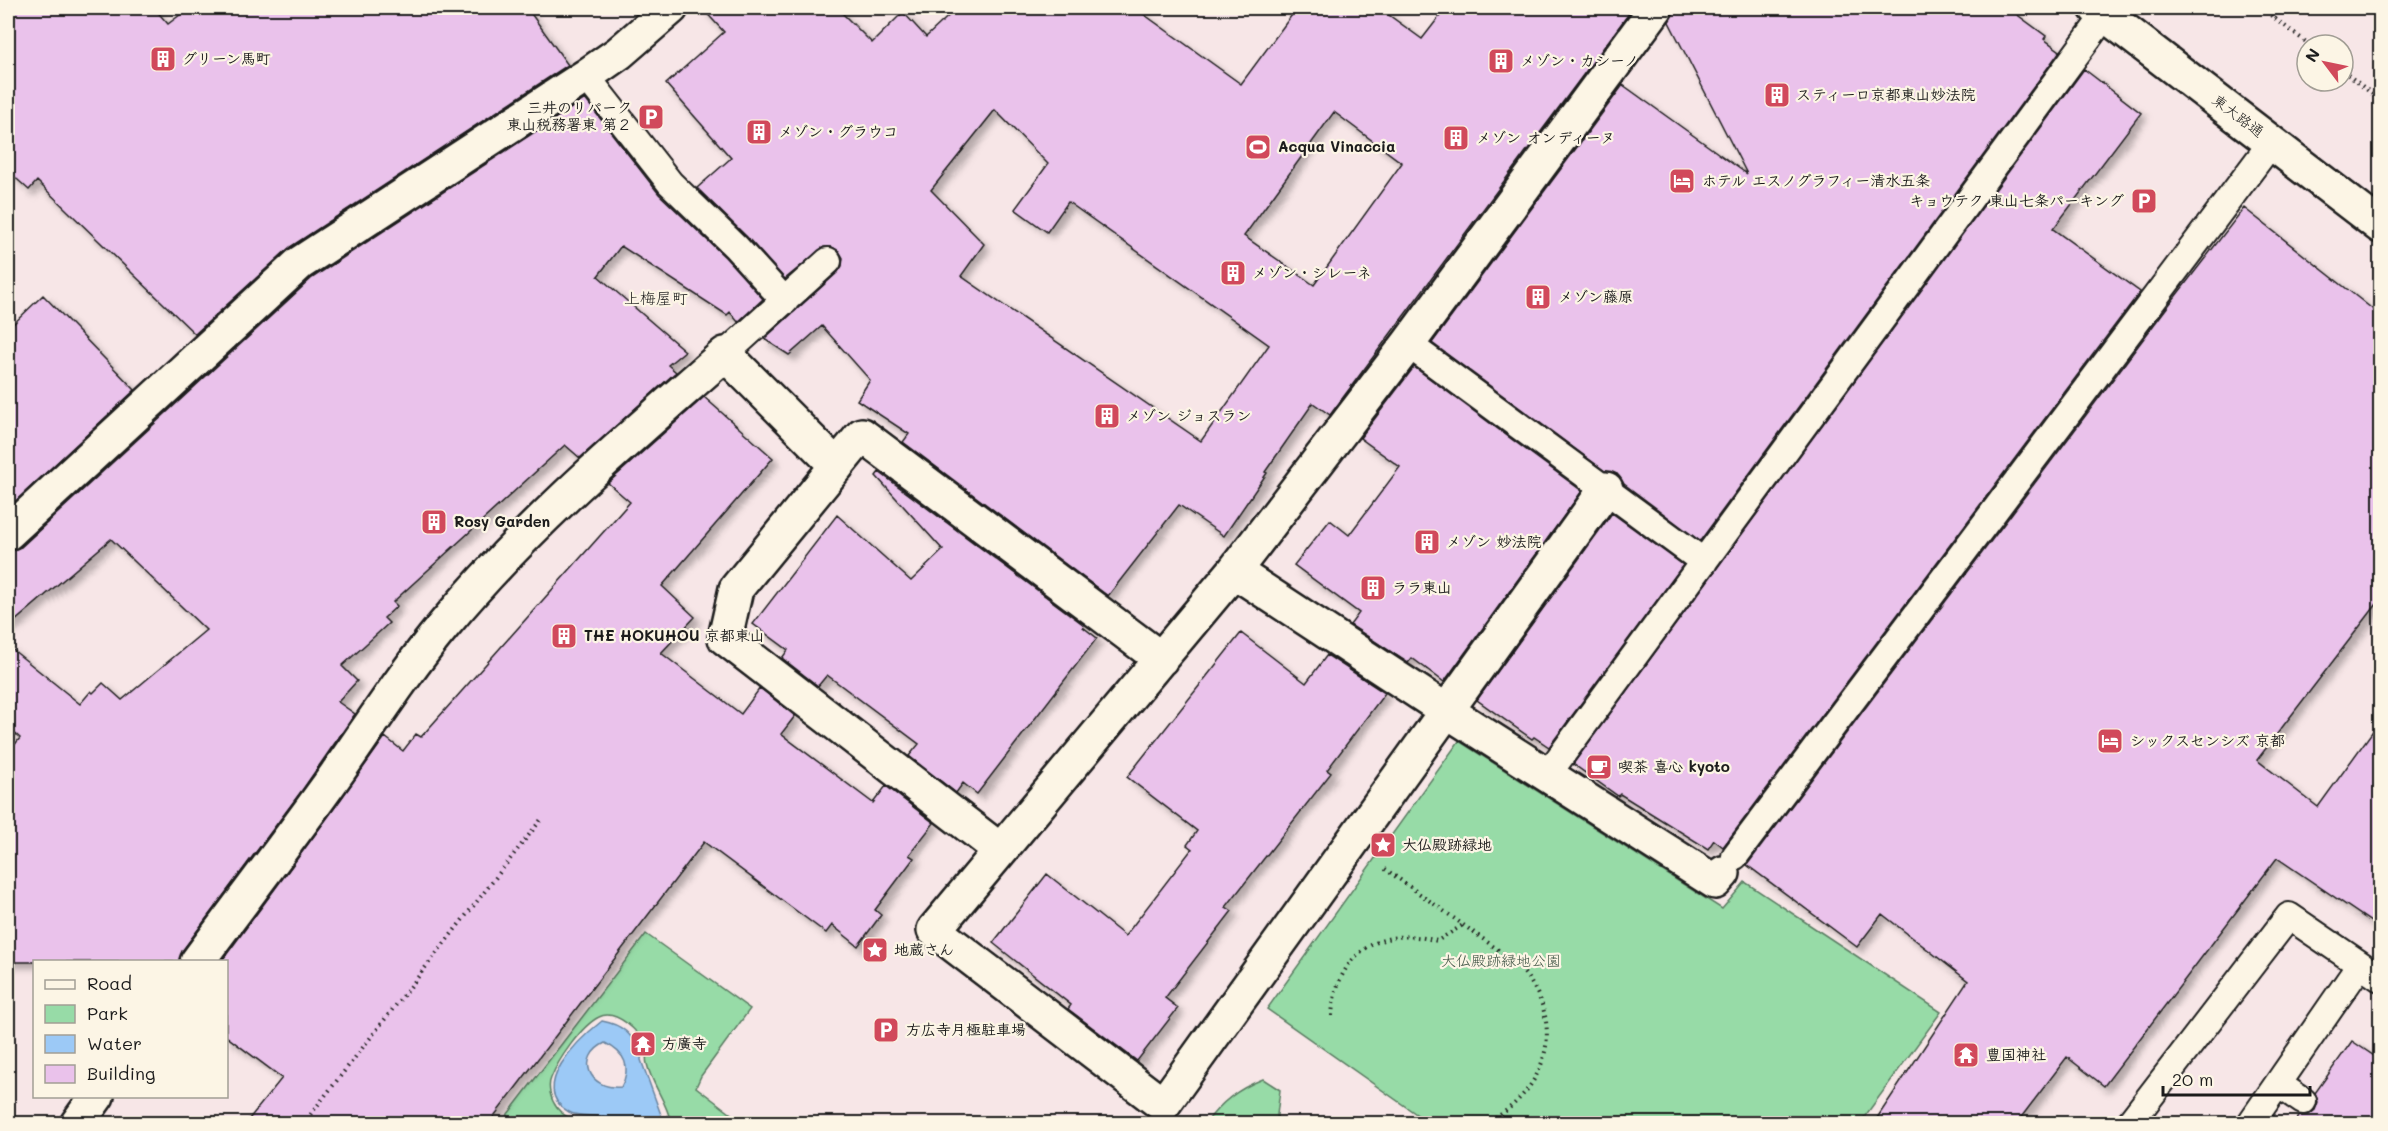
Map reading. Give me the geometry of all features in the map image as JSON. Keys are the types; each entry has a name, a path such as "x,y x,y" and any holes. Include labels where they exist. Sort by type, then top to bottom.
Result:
{"street":[{"path":"8,533 300,263 586,76 619,53 671,8"},
{"path":"1606,489 1163,1105 933,930 1233,571 1408,344 1656,8"},
{"name":"東大路通","path":"2101,11 2272,142 2378,218"},
{"path":"198,960 336,775 385,702 444,625 509,553 576,485 724,354 837,465"},
{"path":"1000,850 725,638 736,589 862,435 1161,658"},
{"path":"1233,571 1715,882 1729,864"},
{"path":"76,1124 96,1098"}],"lane":[{"path":"1547,775 1704,562 2101,11"},
{"path":"586,76 670,183 736,247 785,300"},
{"path":"1729,864 2272,142"},
{"path":"724,354 828,261"},
{"path":"1408,344 1704,562"},
{"path":"2129,1124 2289,916 2370,972 2278,1084 2250,1124"},
{"path":"2278,1084 2303,1101"}],"path":[{"path":"2261,8 2295,33"},
{"path":"2275,18 2283,8"},
{"path":"2355,80 2380,100"},
{"path":"303,1124 543,817"},
{"path":"1350,846 1463,925 1524,972 1535,987 1546,1021 1547,1039 1544,1057 1529,1090 1516,1104 1485,1124"},
{"path":"1332,1016 1333,999 1338,982 1357,955 1371,945 1387,938 1404,935 1420,936 1437,941 1463,925"}],"green space":[{"name":"大仏殿跡緑地公園","path":"1459,741 1722,909 1745,882 1941,1012 1860,1123 1429,1123 1267,1009"},
{"path":"646,934 750,1009 701,1076 696,1087 743,1123 671,1123 649,1072 646,1062 647,1048 643,1040 626,1023 606,1015 592,1021 571,1044 559,1062 549,1085 553,1101 562,1114 573,1119 597,1123 501,1123"},
{"path":"1263,1079 1280,1090 1278,1123 1206,1123 1231,1097"}],"water":[{"path":"602,1021 626,1031 642,1052 641,1060 664,1123 627,1124 604,1118 576,1115 557,1102 553,1090 555,1077 561,1064 581,1039","holes":["605,1043 625,1061 626,1073 621,1087 610,1087 600,1083 590,1071 591,1056 596,1049"]}],"building":[{"path":"8,8 154,8 168,24 189,8 527,8 568,65 290,247 195,334 37,181 29,190 8,171"},
{"path":"702,8 837,8 872,43 903,12 926,37 957,8 1135,8 1241,84 1297,8 1379,8 1422,39 1446,8 1633,8 1330,415 1313,403 1224,536 1179,505 1108,596 903,442 909,434 857,400 870,380 822,326 789,355 764,339 838,272 843,258 839,251 832,247 824,247 785,279 747,237 697,188 731,158 666,84 724,32","holes":["995,110 1048,164 1015,209 1047,232 1068,202 1269,345 1201,441 961,276 984,244 931,190","1334,112 1402,163 1314,285 1244,236"]},
{"path":"1674,8 2008,8 2046,36 2044,39 2060,51 1700,541 1624,484 1617,474 1605,471 1432,343 1623,85 1747,174 1669,22"},
{"path":"2084,69 2141,113 2053,229 2140,292 1723,847 1714,840 1708,849 1620,794 1618,796 1573,764"},
{"path":"585,99 659,194 725,257 763,299 738,322 730,312 727,315 621,246 598,276 685,351 668,365 676,372 580,458 565,445 393,602 397,606 384,618 389,623 342,666 357,681 338,702 355,714 303,789 182,951 180,960 8,962 8,753 20,738 8,727 8,646 80,704 91,691 93,693 103,683 122,700 206,630 111,539 8,627 8,551 21,547 312,278"},
{"name":"シックスセンシズ 京都","path":"2244,208 2380,315 2380,600 2257,760 2318,807 2380,721 2380,928 2277,858 2104,1086 2067,1057 2016,1124 1873,1124 1968,981 1882,914 1857,947 1747,865"},
{"path":"43,295 135,390 8,508 8,329"},
{"path":"1414,367 1582,491 1444,682 1412,658 1408,663 1350,625 1359,613 1294,565 1330,520 1349,535 1400,467 1360,438"},
{"path":"704,397 773,458 662,586 695,617 661,653 741,714 760,688 795,716 781,734 873,803 886,786 934,823 909,855 914,858 875,910 881,915 858,946 832,925 826,933 704,842 488,1124 245,1124 282,1078 228,1038 228,960 222,960 385,737 403,751 416,734 421,737 630,502 608,483"},
{"path":"879,472 1084,625 1083,627 1097,638 977,794 963,783 956,793 909,756 919,744 827,675 818,686 782,658 788,650 753,624 837,515 911,581 943,550 876,476"},
{"path":"1612,513 1683,565 1549,747 1534,737 1532,739 1477,700"},
{"path":"1241,633 1306,683 1327,655 1385,693 1327,770 1331,773 1226,907 1232,911 1165,998 1178,1008 1137,1061 1068,1009 1071,1005 993,943 1047,874 1125,936 1192,849 1187,845 1197,831 1127,777"},
{"path":"2352,1041 2380,1060 2380,1124 2294,1124 2300,1115 2309,1115 2315,1110 2318,1102 2315,1093"}],"place":[{"name":"グリーン馬町","path":"163,59"},
{"name":"メゾン・カシーノ","path":"1501,61"},
{"name":"スティーロ京都東山妙法院","path":"1777,95"},
{"name":"三井のリパーク 東山税務署東 第２","path":"651,117"},
{"name":"メゾン・グラウコ","path":"759,132"},
{"name":"メゾン オンディーヌ","path":"1456,138"},
{"name":"Acqua Vinaccia","path":"1258,147"},
{"name":"ホテル エスノグラフィー清水五条","path":"1682,181"},
{"name":"キョウテク 東山七条パーキング","path":"2144,201"},
{"name":"メゾン・シレーネ","path":"1233,273"},
{"name":"メゾン藤原","path":"1538,297"},
{"name":"メゾン ジョスラン","path":"1107,416"},
{"name":"Rosy Garden","path":"434,522"},
{"name":"メゾン 妙法院","path":"1427,542"},
{"name":"ララ東山","path":"1373,588"},
{"name":"THE HOKUHOU 京都東山","path":"564,636"},
{"name":"シックスセンシズ 京都","path":"2110,741"},
{"name":"喫茶 喜心 kyoto","path":"1599,767"},
{"name":"大仏殿跡緑地","path":"1383,845"},
{"name":"地蔵さん","path":"875,950"},
{"name":"方広寺月極駐車場","path":"886,1030"},
{"name":"方廣寺","path":"643,1044"},
{"name":"豊国神社","path":"1966,1055"}],"district":[{"name":"上梅屋町","path":"656,298"}]}
